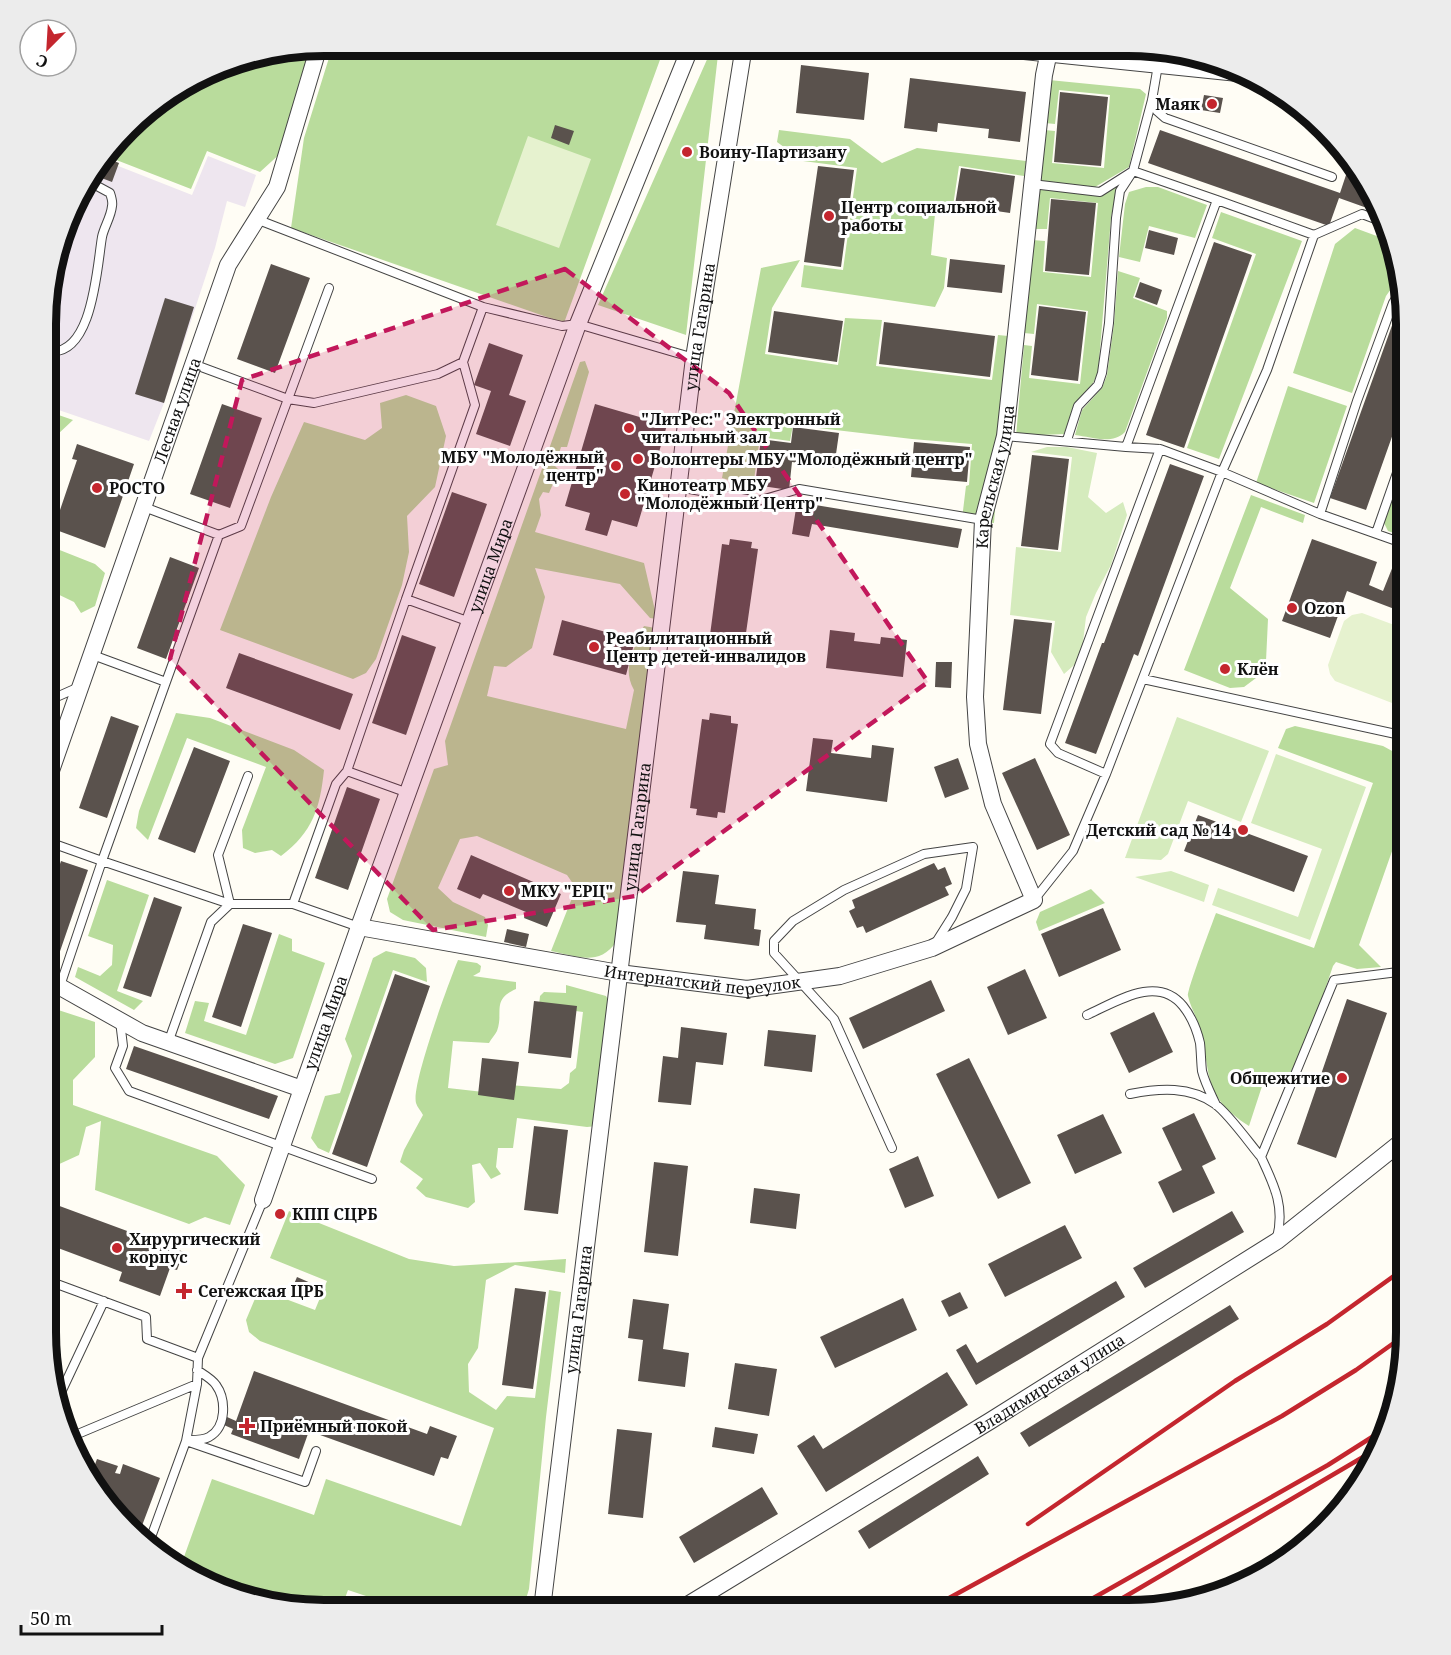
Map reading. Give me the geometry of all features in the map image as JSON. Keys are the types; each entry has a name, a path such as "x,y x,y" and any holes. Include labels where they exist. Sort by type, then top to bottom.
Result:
{"street":[{"name":"Лесная улица","path":"56,753 228,265 277,187 316,56"},
{"name":"улица Мира","path":"263,1200 359,927 578,324 687,56"},
{"name":"улица Гагарина","path":"543,1600 694,358 742,56"},
{"name":"Карельская улица","path":"1034,900 993,804 978,744 975,697 983,520 1005,436 1047,56"},
{"path":"1135,56 1158,65 1216,71"},
{"name":"Интернатский переулок","path":"359,927 619,973 747,989 840,976 932,948 1034,900"},
{"name":"улица Мира","path":"56,984 142,1033 302,1089"},
{"name":"Владимирская улица","path":"696,1600 990,1421 1277,1241 1396,1145"}],"lane":[{"path":"1067,440 1078,406 1098,385 1102,373 1109,323 1120,191 1133,171 1152,100 1158,65"},
{"path":"1152,100 1157,111 1165,118 1332,177"},
{"path":"1032,184 1100,192 1133,171"},
{"path":"1133,171 1314,235 1362,214 1374,218"},
{"path":"56,352 68,348 82,329 97,281 102,234 112,206 110,192 95,184"},
{"path":"1126,447 1217,200"},
{"path":"255,219 483,307 562,326 578,324 694,358"},
{"path":"1034,900 1073,852 1106,774 1222,472 1267,370 1314,235"},
{"path":"144,507 219,535 241,526 329,288"},
{"path":"1320,514 1357,401 1394,301"},
{"path":"293,904 336,783 347,771 475,405 463,362 483,307"},
{"path":"193,364 288,399 314,403 438,374 463,362"},
{"path":"1005,436 1160,449 1222,472 1320,514 1396,540"},
{"path":"1106,774 1058,753 1050,744 1160,449"},
{"path":"1376,533 1396,476"},
{"path":"678,487 758,501 799,489 983,520"},
{"path":"56,975 102,861 219,535"},
{"path":"406,599 470,622"},
{"path":"90,654 166,682"},
{"path":"1143,679 1396,734"},
{"path":"56,697 79,687"},
{"path":"347,771 408,793"},
{"path":"230,904 218,855 248,776"},
{"path":"56,845 230,904 293,904 359,927"},
{"path":"892,1148 834,1019 774,953 774,941 793,921 844,890 924,854 973,847 966,889 952,917 932,948"},
{"path":"168,1043 211,922 230,904"},
{"path":"1261,1157 1334,981 1396,972"},
{"path":"1087,1015 1144,991 1155,990 1171,994 1189,1013 1196,1029 1203,1072 1216,1105 1261,1157 1278,1193 1281,1223 1277,1241"},
{"path":"120,1021 123,1046 115,1068 129,1091 372,1179"},
{"path":"1130,1094 1155,1089 1189,1091 1216,1105"},
{"path":"151,1537 186,1441 197,1384 198,1358 263,1200"},
{"path":"56,1284 146,1317 147,1339 198,1358"},
{"path":"62,1390 104,1301"},
{"path":"186,1441 209,1437 218,1428 224,1411 222,1396 215,1383 197,1370"},
{"path":"76,1434 197,1384"},
{"path":"186,1441 305,1482 316,1451"}],"highlighted area":[{"path":"565,269 729,393 928,682 635,896 433,930 170,659 242,380"}],"shaded area":[{"path":"208,156 256,175 245,207 227,201 215,248 164,403 149,441 56,409 58,289 70,237 91,190 109,162 192,195"}],"green space":[{"path":"311,56 300,79 283,151 260,172 207,151 191,189 112,158 147,122 189,91 221,76 254,65"},
{"path":"330,56 661,56 564,323 291,228 304,138"},
{"path":"709,56 718,56 686,335 598,305"},
{"path":"1049,80 1140,89 1146,94 1129,167 1095,187 1038,182 1044,130 1055,131 1052,163 1104,168 1110,95 1059,90 1055,124 1045,123"},
{"path":"779,130 850,139 882,163 917,148 1026,161 1024,176 959,166 953,206 936,204 931,255 947,258 944,288 935,307 801,287 804,265 843,270 857,168 803,161 777,142"},
{"path":"528,136 591,159 559,248 496,225"},
{"path":"1117,186 1111,218 1098,373 1093,383 1074,405 1064,434 1016,436 1024,345 1032,346 1029,378 1080,384 1088,311 1037,304 1034,334 1024,333 1032,240 1045,241 1043,272 1091,277 1098,203 1050,198 1047,229 1034,229 1040,188 1101,195"},
{"path":"1146,187 1158,187 1207,205 1195,238 1149,226 1140,262 1119,257 1125,204 1129,192"},
{"path":"1221,212 1302,241 1219,459 1187,448 1256,254 1212,238"},
{"path":"1355,228 1381,238 1393,287 1386,296 1352,393 1293,373 1335,244"},
{"path":"800,260 772,308 765,354 838,365 845,318 882,320 876,366 992,380 998,335 1008,336 994,523 962,519 966,486 969,485 972,444 793,425 790,441 760,437 753,487 722,478 761,268"},
{"path":"1118,271 1140,278 1133,298 1167,311 1167,318 1125,432 1108,439 1075,435 1082,410 1102,388 1107,375"},
{"path":"585,361 589,372 567,447 561,447 555,466 559,470 549,493 543,492 539,499 541,515 535,532 644,563 657,619 650,618 620,584 535,568 545,597 532,648 506,667 494,666 487,696 626,729 634,690 629,675 630,660 644,626 655,628 616,942 602,955 587,958 551,951 576,888 567,875 477,836 460,839 438,888 453,902 485,917 488,925 486,937 403,920 390,912 387,899 434,769 448,765 445,741 580,362"},
{"path":"1288,386 1347,406 1314,503 1256,483"},
{"path":"406,395 436,406 446,436 435,487 407,516 409,552 402,585 376,659 366,673 353,679 220,630 271,497 304,422 365,440 382,428 380,403"},
{"path":"56,414 73,420 56,437"},
{"path":"1047,447 1067,447 1097,453 1088,497 1106,513 1123,502 1127,515 1111,565 1086,617 1081,659 1064,674 1051,652 1055,621 1010,615 1016,547 1061,552 1072,457 1031,452"},
{"path":"1396,488 1396,534 1388,531 1384,523"},
{"path":"1251,495 1305,515 1303,523 1261,507 1230,588 1268,619 1266,661 1256,678 1244,687 1230,688 1184,670"},
{"path":"56,549 95,564 105,573 95,606 81,613 74,602 56,593"},
{"path":"1362,613 1396,626 1396,705 1335,681 1330,674 1328,665 1344,621 1352,615"},
{"path":"176,713 210,718 294,750 324,770 317,808 308,828 301,838 281,856 272,850 255,853 243,848 242,830 266,767 187,738 148,840 136,828 139,811"},
{"path":"1177,717 1269,751 1241,822 1188,801 1168,854 1161,860 1125,858"},
{"path":"1295,726 1383,746 1396,753 1396,840 1359,945 1381,967 1357,969 1336,962 1291,1089 1264,1080 1249,1126 1233,1115 1215,1093 1198,1023 1188,996 1205,943 1216,913 1314,948 1373,783 1278,748 1286,729"},
{"path":"1276,754 1366,787 1310,940 1212,905 1218,888 1298,917 1322,849 1251,823"},
{"path":"1171,871 1209,885 1204,902 1135,877"},
{"path":"107,880 149,895 117,991 143,1001 134,1010 75,977 78,967 100,976 112,965 113,945 88,936"},
{"path":"1091,889 1105,903 1039,931 1036,922 1040,912"},
{"path":"279,934 292,939 292,951 325,963 293,1058 275,1064 185,1033 195,1001 209,1003 204,1021 246,1035"},
{"path":"386,951 415,958 426,968 427,982 393,970 329,1153 318,1148 311,1138 325,1096 340,1093 352,1056 345,1039 373,958"},
{"path":"458,960 477,963 481,966 480,972 473,976 516,982 516,989 508,993 501,1002 497,1031 489,1043 453,1041 448,1088 501,1094 509,1085 561,1089 569,1083 570,1073 576,1068 583,1012 539,1006 540,996 544,992 566,993 566,985 606,996 611,1005 597,1126 587,1127 517,1118 513,1148 498,1148 496,1167 501,1174 491,1179 480,1163 472,1165 475,1202 468,1208 426,1197 416,1188 423,1179 400,1162 423,1115 416,1103 419,1076"},
{"path":"56,1009 95,1022 95,1057 73,1080 73,1105 217,1156 245,1185 230,1225 205,1217 189,1224 95,1190 101,1121 86,1127 79,1155 56,1166"},
{"path":"289,1211 409,1259 454,1266 566,1259 565,1273 515,1265 486,1280 478,1348 468,1364 469,1392 496,1410 507,1396 535,1398 549,1290 561,1292 529,1589 526,1600 378,1600 348,1590 344,1600 306,1599 271,1594 237,1585 183,1560 212,1479 314,1515 326,1479 461,1526 494,1428 260,1341 249,1332 246,1320 259,1289 315,1310 327,1281 270,1258"}],"building":[{"path":"801,65 869,73 864,120 796,113"},
{"path":"910,78 1026,92 1020,142 988,138 989,129 938,123 937,132 904,128"},
{"path":"1060,92 1108,97 1101,166 1054,162"},
{"name":"Маяк","path":"1204,95 1223,98 1220,113 1201,110"},
{"path":"555,125 574,131 569,145 551,138"},
{"path":"1160,130 1340,193 1347,171 1370,209 1339,198 1329,226 1148,163"},
{"path":"111,160 119,163 112,182 100,177"},
{"name":"Центр социальной работы","path":"818,166 854,170 841,267 804,262"},
{"path":"961,168 1015,176 1010,213 955,205"},
{"path":"1051,199 1096,203 1089,275 1045,271"},
{"path":"1149,230 1178,238 1174,255 1145,248"},
{"path":"1214,242 1252,255 1184,448 1146,435"},
{"path":"950,259 1005,265 1002,293 947,287"},
{"path":"271,264 310,278 275,373 237,359"},
{"path":"1140,282 1162,290 1157,305 1135,297"},
{"path":"165,298 194,307 164,403 135,394"},
{"path":"1039,306 1086,312 1078,381 1031,375"},
{"path":"774,311 843,321 837,362 768,352"},
{"path":"1396,316 1396,425 1366,510 1330,498"},
{"path":"884,322 995,336 990,377 879,364"},
{"path":"489,343 523,355 509,395 526,401 510,446 476,434 491,391 474,385"},
{"path":"222,404 262,418 230,508 190,494"},
{"name":"МБУ \"Молодёжный центр\"","path":"595,404 667,425 637,527 612,520 607,536 585,530 590,513 565,506"},
{"path":"793,427 839,433 834,468 792,462 789,490 755,485 761,439 791,443"},
{"path":"914,442 970,447 967,482 911,477"},
{"name":"РОСТО","path":"77,444 134,464 105,548 56,530 56,512 59,513 77,460 72,459"},
{"path":"1032,455 1069,459 1058,550 1021,546"},
{"path":"1170,464 1204,476 1138,656 1134,654 1096,754 1065,743"},
{"path":"452,492 487,504 454,597 419,584"},
{"path":"797,502 962,529 958,548 812,524 809,537 792,534"},
{"path":"730,539 752,542 751,548 758,549 745,640 738,639 737,643 715,640 716,636 710,635 722,544 729,545"},
{"path":"1312,539 1377,562 1369,585 1383,591 1393,566 1396,567 1396,610 1347,591 1330,638 1282,621"},
{"path":"170,557 199,568 166,659 137,648"},
{"path":"1014,619 1052,623 1041,714 1003,710"},
{"name":"Реабилитационный Центр детей-инвалидов","path":"562,620 635,640 626,675 553,655"},
{"path":"830,630 855,633 854,641 880,644 881,637 907,640 903,677 826,668"},
{"path":"402,635 436,647 406,735 372,723"},
{"path":"239,653 353,694 340,730 226,688"},
{"path":"936,662 952,662 951,688 935,687"},
{"path":"710,713 731,716 731,723 738,724 725,813 718,812 717,818 696,815 697,809 690,808 702,719 709,720"},
{"path":"111,716 139,726 107,818 79,808"},
{"path":"813,738 833,740 831,753 871,758 872,745 894,748 887,802 806,791"},
{"path":"194,747 230,761 195,853 158,839"},
{"path":"958,758 969,789 945,798 934,767"},
{"path":"1035,758 1070,835 1037,850 1002,773"},
{"path":"347,787 380,799 348,890 315,878"},
{"path":"1198,815 1308,856 1294,892 1184,851"},
{"name":"МКУ \"ЕРЦ\"","path":"471,855 561,894 547,927 524,918 526,912 483,894 480,899 457,889"},
{"path":"61,861 88,870 57,960 56,960 56,876"},
{"path":"934,863 938,870 945,867 952,884 945,887 949,895 866,933 863,926 857,928 849,911 855,908 852,900"},
{"path":"683,871 719,875 715,904 756,909 754,929 761,930 759,946 704,939 706,925 676,922"},
{"path":"154,897 182,907 151,997 123,988"},
{"path":"1103,908 1121,950 1059,977 1041,934"},
{"path":"243,924 272,933 241,1027 212,1017"},
{"path":"507,929 529,934 526,947 504,942"},
{"path":"1025,969 1047,1018 1008,1035 987,987"},
{"path":"395,974 430,986 367,1167 332,1154"},
{"path":"931,980 945,1011 863,1049 849,1018"},
{"name":"Общежитие","path":"1347,999 1387,1013 1336,1158 1297,1144"},
{"path":"534,1001 577,1006 571,1058 528,1053"},
{"path":"1154,1012 1173,1052 1129,1073 1110,1033"},
{"path":"681,1027 727,1033 723,1065 696,1062 691,1105 658,1102 663,1056 678,1058"},
{"path":"768,1030 816,1035 812,1072 764,1066"},
{"path":"134,1046 278,1096 269,1119 126,1069"},
{"path":"482,1058 519,1062 514,1100 478,1095"},
{"path":"969,1058 1031,1183 998,1199 936,1074"},
{"path":"1194,1113 1216,1159 1202,1166 1215,1193 1173,1213 1158,1182 1182,1170 1162,1128"},
{"path":"1103,1114 1122,1153 1075,1174 1057,1135"},
{"path":"534,1126 568,1130 558,1214 524,1210"},
{"path":"918,1156 934,1196 905,1208 889,1169"},
{"path":"654,1162 688,1166 678,1256 644,1252"},
{"path":"754,1188 800,1194 796,1229 750,1223"},
{"name":"Хирургический корпус","path":"56,1205 184,1252 177,1270 170,1268 160,1296 119,1281 122,1272 56,1247"},
{"path":"1232,1211 1244,1232 1145,1288 1133,1268"},
{"path":"1065,1225 1082,1258 1005,1297 988,1264"},
{"path":"297,1277 313,1284 307,1298 291,1291"},
{"path":"1116,1281 1125,1297 976,1385 956,1350 966,1344 977,1363"},
{"path":"515,1288 546,1292 533,1389 502,1385"},
{"path":"960,1292 968,1308 949,1317 941,1301"},
{"path":"903,1298 917,1330 835,1368 820,1337"},
{"path":"633,1299 669,1304 663,1349 689,1353 685,1387 638,1381 643,1340 628,1338"},
{"path":"1230,1305 1239,1319 1029,1447 1020,1433"},
{"path":"735,1363 777,1369 769,1416 728,1409"},
{"path":"254,1371 427,1434 430,1426 457,1436 448,1459 441,1457 434,1476 309,1431 299,1459 231,1434 233,1429 224,1425 227,1417 236,1421"},
{"path":"947,1372 968,1405 826,1492 797,1446 814,1435 823,1449"},
{"path":"715,1427 758,1434 754,1454 712,1447"},
{"path":"617,1429 652,1433 643,1518 608,1514"},
{"path":"978,1456 989,1474 869,1549 858,1531"},
{"path":"97,1459 118,1466 115,1473 120,1474 123,1464 160,1478 141,1528 111,1495 93,1469"},
{"path":"762,1487 778,1514 694,1563 679,1537"}],"railway":[{"path":"1028,1524 1235,1381 1327,1324 1396,1274"},
{"path":"945,1600 1282,1416 1356,1370 1395,1342"},
{"path":"1090,1600 1328,1465 1374,1436"},
{"path":"1119,1600 1365,1456"}],"place":[{"name":"Маяк","path":"1212,104"},
{"name":"Воину-Партизану","path":"687,152"},
{"name":"Центр социальной работы","path":"829,216"},
{"name":"\"ЛитРес:\" Электронный читальный зал","path":"629,428"},
{"name":"Волонтеры МБУ \"Молодёжный центр\"","path":"638,459"},
{"name":"МБУ \"Молодёжный центр\"","path":"616,466"},
{"name":"РОСТО","path":"97,488"},
{"name":"Кинотеатр МБУ \"Молодёжный Центр\"","path":"625,494"},
{"name":"Ozon","path":"1292,608"},
{"name":"Реабилитационный Центр детей-инвалидов","path":"594,647"},
{"name":"Клён","path":"1225,669"},
{"name":"Детский сад № 14","path":"1243,830"},
{"name":"МКУ \"ЕРЦ\"","path":"509,891"},
{"name":"Общежитие","path":"1342,1078"},
{"name":"КПП СЦРБ","path":"280,1214"},
{"name":"Хирургический корпус","path":"117,1248"},
{"name":"Сегежская ЦРБ","path":"184,1291"},
{"name":"Приёмный покой","path":"247,1426"}]}
